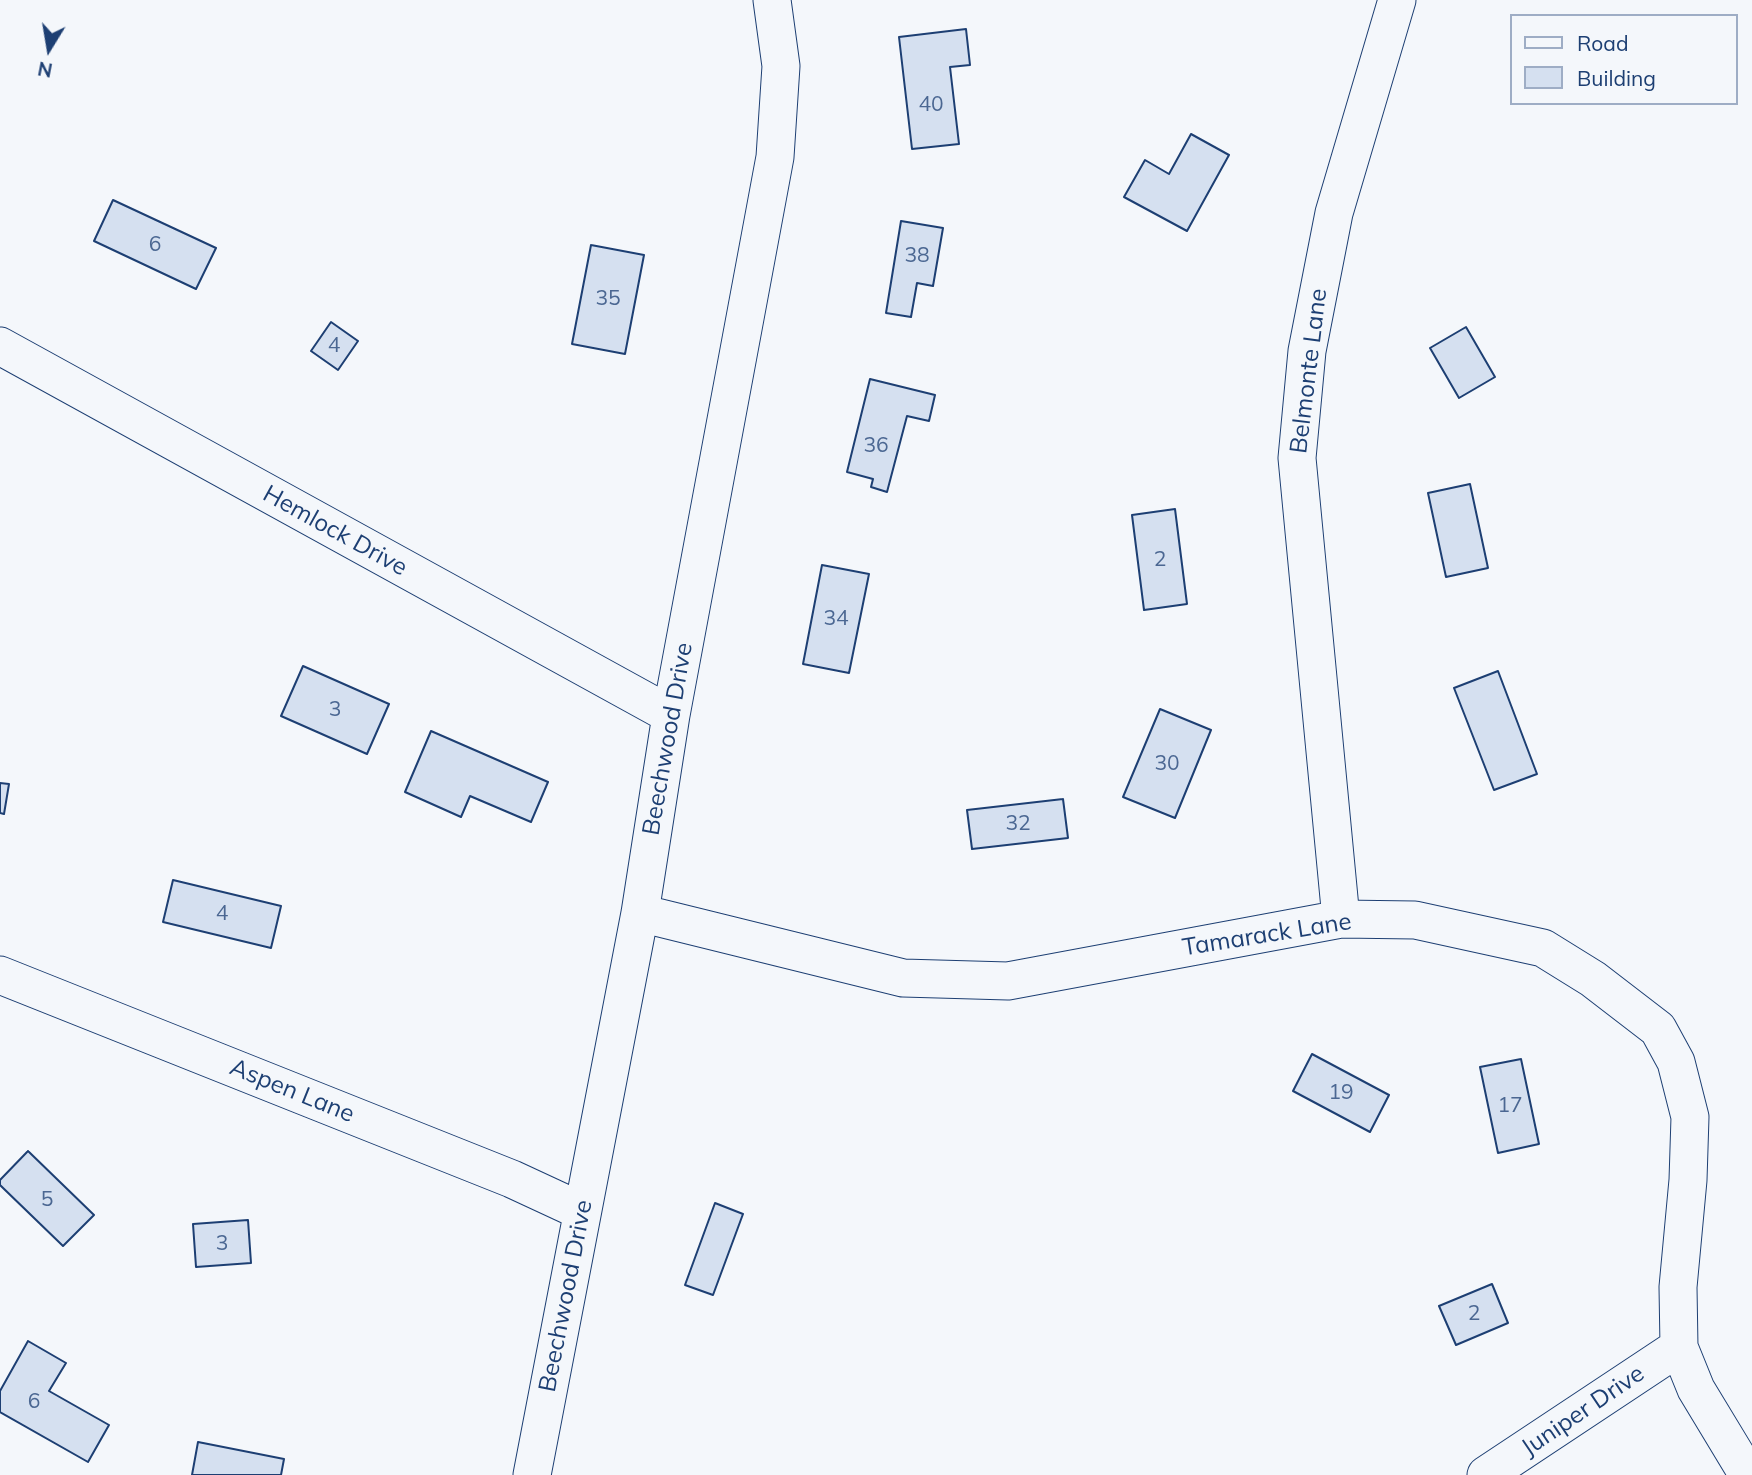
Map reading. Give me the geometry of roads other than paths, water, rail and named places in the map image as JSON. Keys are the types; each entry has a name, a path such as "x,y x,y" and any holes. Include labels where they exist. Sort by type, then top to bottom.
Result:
{"street":[{"name":"Beechwood Drive","path":"532,1475 640,913 671,715 775,157 781,66 772,0"},
{"name":"Belmonte Lane","path":"1341,919 1297,458 1307,351 1334,213 1397,0"},
{"name":"Hemlock Drive","path":"0,346 671,715"},
{"name":"Tamarack Lane","path":"640,913 903,978 1008,981 1341,919 1415,920 1543,948 1593,979 1658,1030 1676,1062 1690,1116 1688,1180 1678,1287 1679,1347 1696,1389 1748,1475"},
{"name":"Aspen Lane","path":"0,975 512,1179 581,1212"},
{"name":"Juniper Drive","path":"1486,1475 1679,1347"}]}
